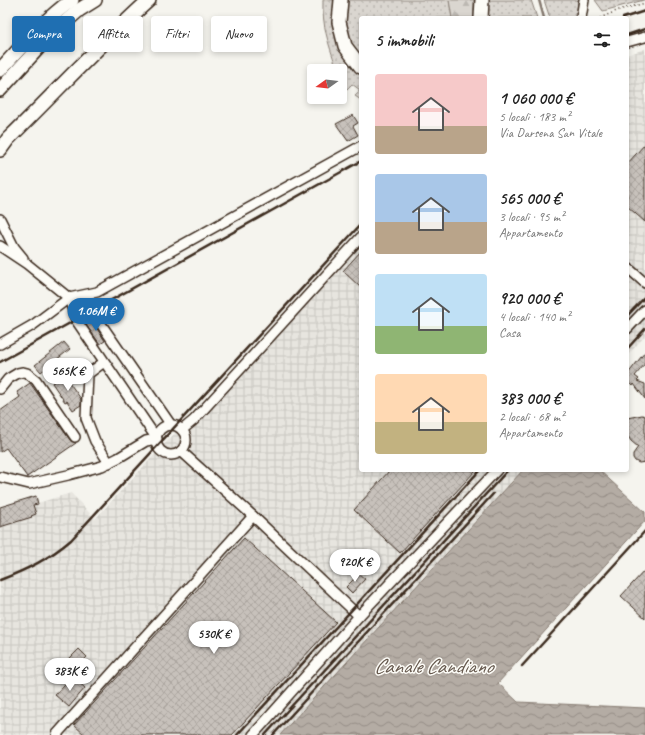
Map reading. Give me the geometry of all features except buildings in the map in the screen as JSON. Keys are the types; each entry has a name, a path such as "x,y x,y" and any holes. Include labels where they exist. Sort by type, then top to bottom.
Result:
{"highway":[{"path":"0,70 38,29 72,0"},
{"path":"0,90 50,35 79,10 95,0"},
{"path":"0,150 8,139 78,67 149,0"},
{"path":"341,0 339,22 345,46 359,64"},
{"path":"481,16 482,0"}],"street":[{"path":"581,16 584,0"},
{"path":"629,41 645,37"},
{"path":"0,344 33,325 69,298 97,292 359,147"},
{"path":"0,219 14,247 27,264"},
{"path":"182,430 194,420 359,238"},
{"path":"0,246 27,264 69,298 92,311 171,425"},
{"path":"629,269 645,283"},
{"path":"69,298 76,320 156,439 158,446 164,453 173,455 181,451 186,443 186,438 182,430 171,425 163,428 156,439"},
{"path":"629,327 645,310"},
{"path":"104,362 88,374 86,418 95,441 109,463"},
{"path":"0,388 8,379 18,373 27,373 36,380 75,437"},
{"path":"0,477 29,484 96,468 109,463 146,441 156,439"},
{"path":"181,451 253,516 359,616"},
{"path":"253,735 359,616 495,472"},
{"path":"57,735 253,516"}],"path":[{"path":"605,16 619,10 645,3"}],"shaded area":[{"path":"645,49 645,336 629,354 629,54"},
{"path":"359,241 359,472 521,472 280,735 0,735 0,507 36,496 38,503 71,493 95,519 155,454"}],"green space":[{"path":"323,0 334,0 334,31 346,57 359,71 359,89 352,84 347,89 347,64 335,64 325,26"},
{"path":"343,0 449,0 452,16 359,16 359,57 344,34"},
{"path":"449,0 474,0 474,16 452,16"},
{"path":"485,0 531,0 536,16 485,16"},
{"path":"544,0 578,0 575,16 549,16"},
{"path":"595,0 644,0 603,11"},
{"path":"359,91 359,99 355,96"}],"water":[{"name":"Canale Candiano","path":"521,472 601,472 645,512 645,521 498,683 518,702 645,708 645,735 280,735"}],"waterway":[{"path":"539,0 543,16"}],"railway":[{"path":"629,16 645,11"},
{"path":"629,34 645,29"},
{"path":"0,362 359,162"},
{"path":"0,580 37,563 63,547 71,540 359,226"},
{"path":"629,314 645,297"},
{"path":"629,347 645,329"},
{"path":"237,735 478,472"},
{"path":"265,735 506,472"},
{"path":"273,735 493,494"},
{"path":"522,666 645,531"}]}
